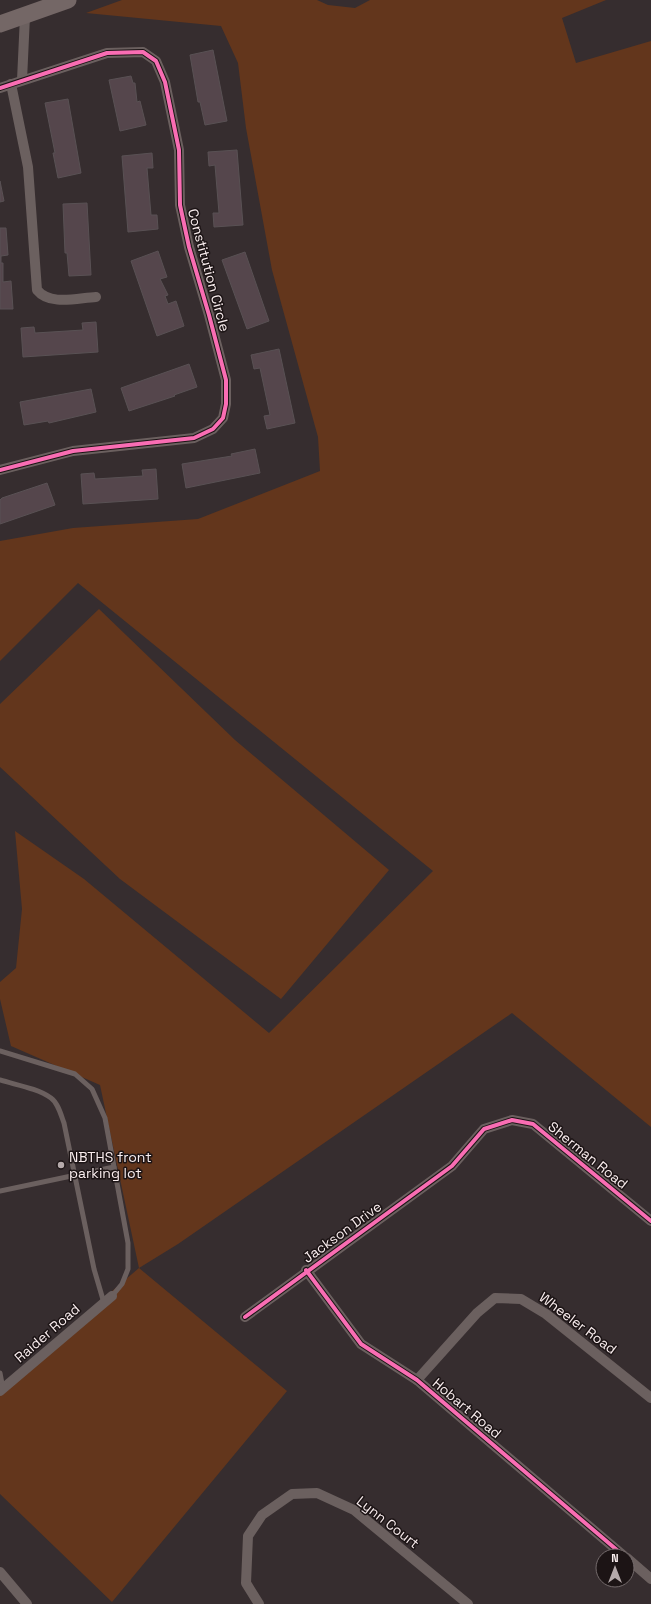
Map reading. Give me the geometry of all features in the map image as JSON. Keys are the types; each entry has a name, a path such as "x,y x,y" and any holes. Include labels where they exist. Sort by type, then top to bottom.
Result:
{"highway":[{"path":"0,24 68,0"}],"street":[{"path":"22,80 25,16"},
{"name":"Constitution Circle","path":"0,88 107,53 143,52 156,61 166,82 179,150 180,205 189,247 226,380 226,404 223,418 213,429 194,438 73,451 0,470"},
{"path":"11,84 28,167 37,290 43,297 51,300 96,297"},
{"name":"Sherman Road","path":"452,1166 484,1129 512,1120 533,1124 651,1221"},
{"name":"Jackson Drive","path":"245,1317 306,1270 452,1166"},
{"name":"Hobart Road","path":"306,1270 361,1344 416,1380 615,1548"},
{"name":"Raider Road","path":"2,1390 112,1296"},
{"name":"Wheeler Road","path":"416,1380 476,1313 495,1298 521,1299 546,1314 651,1398"},
{"name":"Lynn Court","path":"259,1604 246,1583 248,1536 262,1515 292,1494 317,1493 354,1510 468,1604"},
{"path":"635,1565 651,1579"},
{"path":"0,1572 27,1604"}],"lane":[{"path":"0,1051 76,1074 92,1089 105,1118 128,1243 128,1269 122,1284 112,1296"},
{"path":"0,1080 30,1088 51,1098 58,1108 64,1123 94,1268 104,1303"},
{"path":"0,1191 114,1168"},
{"path":"0,1373 2,1390"}],"shaded area":[{"path":"122,0 317,0 328,5 355,8 370,0 606,0 562,18 576,63 651,41 651,1127 512,1013 178,1244 139,1268 100,1085 11,1046 0,999 0,982 16,968 22,909 15,831 84,879 269,1033 433,871 78,583 0,661 0,541 73,528 198,519 320,471 318,437 272,270 246,128 238,63 221,26 86,13"},
{"path":"99,609 235,740 389,870 281,999 120,879 0,767 0,704"},
{"path":"139,1268 287,1391 112,1602 0,1494 0,1387"}],"building":[{"path":"213,50 227,121 205,125 200,102 198,102 190,55"},
{"path":"131,76 133,83 135,83 137,102 140,101 146,125 120,131 109,80"},
{"path":"68,99 81,173 58,178 53,153 55,153 45,103"},
{"path":"237,150 243,225 214,227 213,213 219,213 215,165 209,166 208,152"},
{"path":"152,153 153,168 147,168 151,215 157,215 158,229 128,232 122,156"},
{"path":"0,181 4,201 0,202"},
{"path":"87,203 91,275 69,276 67,253 65,253 63,204"},
{"path":"0,228 6,228 8,255 1,256 1,263 3,263 3,282 11,281 13,309 0,309"},
{"path":"158,251 167,277 160,279 168,295 165,296 168,304 176,301 184,326 157,336 131,261"},
{"path":"245,252 269,321 247,329 222,260"},
{"path":"96,322 98,352 23,357 21,328 34,327 35,333 83,330 82,323"},
{"path":"279,349 295,423 267,429 264,416 270,415 260,368 254,369 251,355"},
{"path":"189,364 197,387 129,411 121,388"},
{"path":"91,389 96,412 49,423 48,421 24,425 20,402"},
{"path":"255,449 260,473 186,488 182,464 232,456 231,454"},
{"path":"156,469 158,499 83,504 81,474 94,473 95,479 143,476 142,470"},
{"path":"47,483 55,505 0,524 0,500 2,498"}],"cycle path":[{"path":"0,88 107,53 143,52 156,61 165,82 179,150 180,205 189,247 226,380 226,404 223,418 213,429 194,438 73,451 0,470"},
{"path":"245,1317 452,1166 484,1129 512,1120 533,1124 651,1221"},
{"path":"306,1270 361,1344 417,1380 615,1548"}],"place":[{"name":"NBTHS front parking lot","path":"61,1165"}]}
